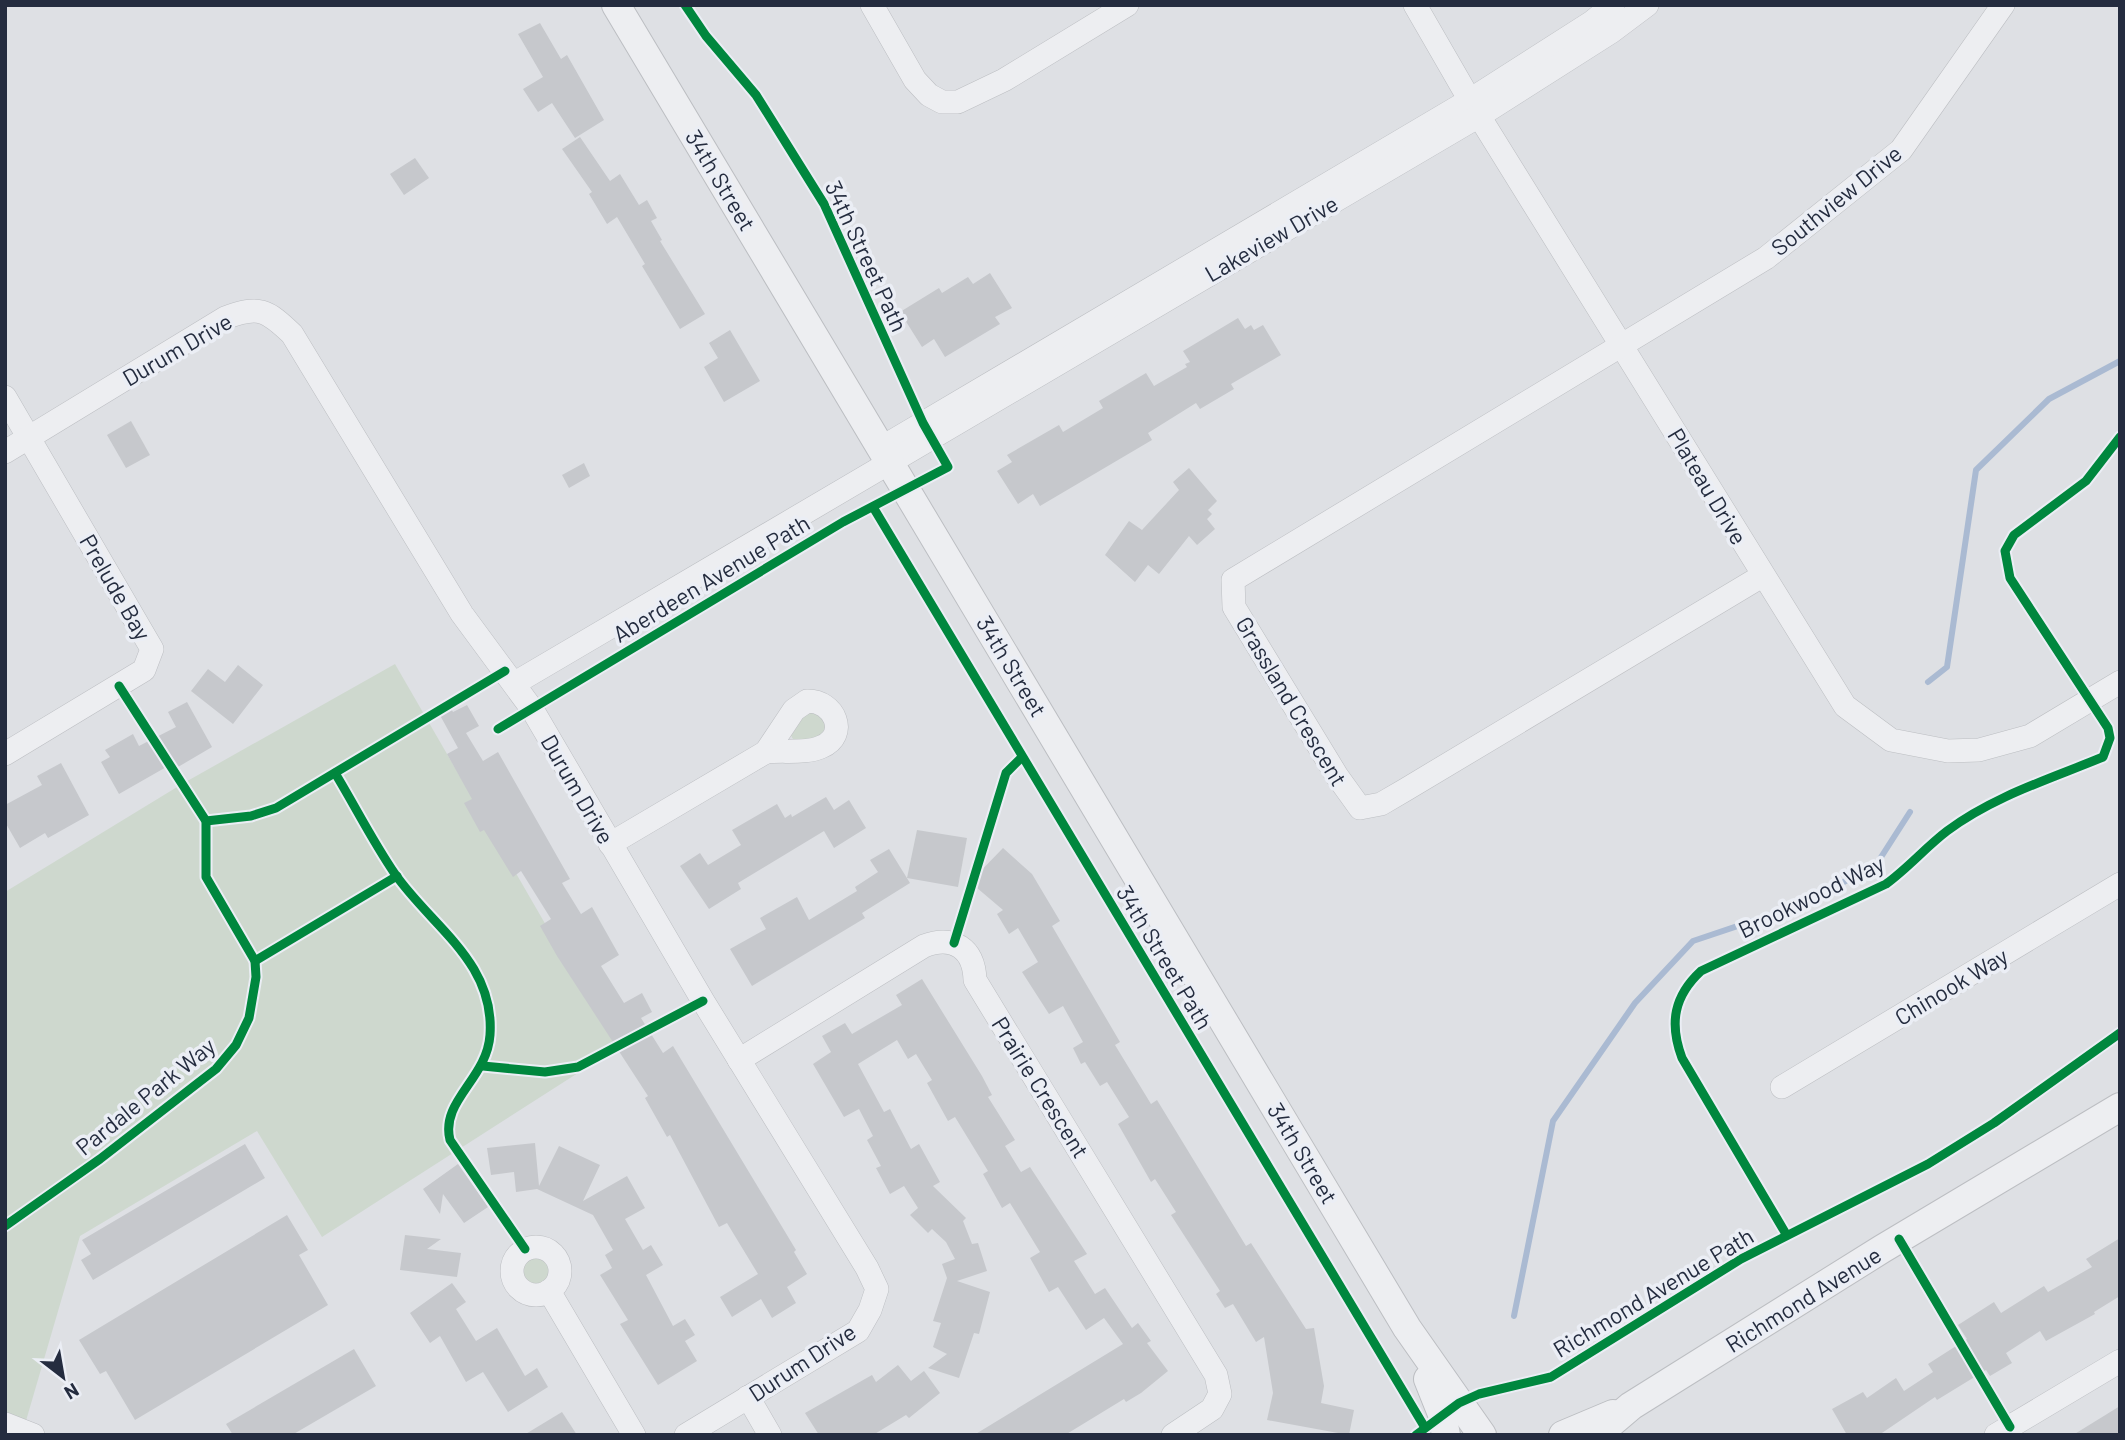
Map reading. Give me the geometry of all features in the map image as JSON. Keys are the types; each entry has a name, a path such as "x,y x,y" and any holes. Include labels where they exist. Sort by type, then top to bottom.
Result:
{"street":[{"name":"34th Street","path":"616,5 1407,1328 1482,1435"},
{"path":"872,5 915,80 929,95 942,102 958,102 1004,80 1127,5"},
{"name":"Plateau Drive","path":"1415,5 1475,108 1762,576 1845,706 1891,740 1948,751 1979,750 2007,744 2054,723 2118,688"},
{"name":"Lakeview Drive","path":"1475,108 1613,5"},
{"name":"Lakeview Drive","path":"515,683 886,455 1475,108 1611,32 1647,5"},
{"name":"Southview Drive","path":"1622,345 1766,258 1901,150 2003,5"},
{"name":"Durum Drive","path":"5,452 225,318 247,309 270,313 292,334 462,614 515,683 738,1060 867,1268 877,1289 870,1310 858,1331 686,1435"},
{"name":"Grassland Crescent","path":"1622,345 1233,580 1234,607 1337,776 1360,808 1381,804 1762,576"},
{"path":"5,397 29,438"},
{"name":"Prelude Bay","path":"5,754 144,670 152,649 29,438"},
{"path":"610,844 766,752"},
{"name":"Chinook Way","path":"1782,1087 2120,884"},
{"name":"Prairie Crescent","path":"738,1060 924,946 938,941 960,945 969,953 975,980 1216,1375 1220,1394 1212,1409 1173,1435"},
{"name":"Richmond Avenue","path":"1597,1435 1631,1406 1948,1208 2120,1107"},
{"path":"549,1291 634,1435"},
{"name":"34th Street","path":"1407,1328 1443,1414 1446,1435"},
{"path":"2007,1432 2120,1361"},
{"path":"748,1397 771,1435"},
{"name":"Richmond Avenue","path":"1563,1435 1631,1406"},
{"path":"5,1424 33,1435"}],"shaded area":[{"path":"395,664 617,1048 322,1237 257,1131 80,1236 23,1431 5,1425 5,892 182,784"},
{"path":"807,711 821,714 826,727 822,735 812,739 793,739 790,734"},
{"path":"536,1254 548,1259 553,1271 548,1283 536,1288 524,1283 519,1271 524,1259"}],"building":[{"path":"540,23 561,59 567,55 604,120 575,138 552,103 538,112 523,89 543,77 518,34"},
{"path":"580,137 610,181 620,174 639,205 647,200 657,218 651,221 662,240 660,241 705,314 680,329 642,266 645,264 617,217 607,224 589,194 592,192 562,149"},
{"path":"415,158 429,178 404,195 390,174"},
{"path":"990,273 1012,308 995,317 1000,324 945,357 934,339 922,347 900,312 939,288 942,293 968,277 973,284"},
{"path":"1238,318 1245,329 1251,325 1254,330 1263,325 1281,355 1231,384 1234,389 1200,409 1196,403 1148,433 1152,440 1040,506 1033,494 1018,504 997,471 1012,462 1007,455 1059,425 1063,432 1103,408 1099,401 1146,373 1154,386 1187,367 1185,364 1190,362 1183,351"},
{"path":"730,330 760,381 724,402 704,367 718,358 709,343"},
{"path":"131,421 150,455 126,468 107,435"},
{"path":"584,463 590,476 569,488 562,475"},
{"path":"1189,468 1217,501 1208,510 1212,514 1207,519 1215,529 1197,545 1189,536 1159,574 1148,565 1135,582 1105,555 1129,521 1142,530 1179,490 1173,482"},
{"path":"238,665 263,685 233,724 191,691 208,669 225,682"},
{"path":"187,702 212,747 178,767 175,762 119,794 101,762 110,757 105,750 133,734 139,746 176,727 168,712"},
{"path":"447,702 453,712 467,705 479,726 466,733 483,761 498,752 570,879 562,883 581,914 592,907 619,955 601,966 624,1003 642,993 652,1012 641,1018 663,1053 673,1046 796,1250 794,1252 807,1274 787,1287 796,1303 772,1318 761,1299 732,1317 720,1297 758,1274 727,1223 719,1227 670,1135 667,1137 645,1098 648,1096 557,956 540,926 551,919 521,871 513,877 484,830 480,832 464,803 472,799 447,754 458,748 436,708"},
{"path":"61,763 89,815 48,838 45,833 20,848 5,822 5,805 42,785 37,776"},
{"path":"826,797 834,810 849,800 866,828 834,848 824,831 738,883 741,889 709,909 680,866 700,853 708,865 741,845 732,830 777,804 785,818 791,814 792,817"},
{"path":"917,830 967,838 958,887 907,878"},
{"path":"1003,848 1032,874 1060,921 1052,926 1120,1042 1115,1045 1151,1104 1157,1100 1246,1246 1251,1243 1306,1329 1314,1328 1324,1386 1321,1403 1354,1410 1349,1435 1267,1420 1273,1393 1264,1337 1256,1342 1233,1304 1225,1308 1216,1294 1220,1291 1171,1215 1176,1212 1155,1179 1151,1182 1118,1124 1129,1117 1107,1082 1100,1086 1085,1062 1081,1064 1073,1048 1083,1042 1063,1006 1049,1014 1022,972 1038,962 1018,928 1009,934 997,914 1003,910 970,882"},
{"path":"889,849 910,883 862,913 865,918 752,986 730,949 766,929 760,918 797,897 809,920 857,891 855,887 878,872 870,860"},
{"path":"922,979 982,1076 992,1095 988,1097 1015,1140 1005,1146 1021,1172 1030,1167 1087,1254 1074,1261 1095,1294 1105,1288 1132,1328 1138,1323 1151,1341 1147,1343 1168,1371 1141,1393 1126,1402 1124,1399 1065,1435 974,1435 1123,1344 1104,1318 1086,1330 1058,1287 1049,1292 1030,1258 1040,1252 1010,1203 1002,1208 983,1174 988,1171 955,1117 948,1121 927,1083 932,1080 916,1054 908,1059 897,1040 858,1064 884,1112 890,1109 911,1149 919,1144 940,1182 933,1186 966,1218 963,1221 972,1244 978,1243 987,1271 957,1281 990,1292 979,1334 974,1333 959,1378 928,1368 947,1354 933,1347 941,1323 933,1321 947,1278 942,1264 955,1259 946,1242 932,1229 928,1233 910,1215 918,1208 904,1186 890,1194 876,1168 881,1166 867,1140 873,1136 859,1109 844,1117 813,1064 831,1052 822,1036 845,1023 852,1034 902,1005 896,995"},
{"path":"535,1143 539,1186 559,1146 600,1165 583,1201 627,1176 645,1208 625,1219 643,1250 651,1245 663,1265 646,1275 673,1326 685,1319 695,1335 685,1341 697,1361 658,1385 620,1324 628,1320 600,1275 612,1268 605,1255 613,1250 593,1215 537,1189 516,1192 514,1172 491,1175 487,1148"},
{"path":"245,1144 265,1178 93,1280 81,1260 91,1254 82,1240"},
{"path":"458,1164 488,1207 464,1223 443,1194 440,1214 423,1189"},
{"path":"287,1215 308,1250 299,1255 328,1305 135,1420 106,1371 100,1374 79,1340"},
{"path":"405,1235 441,1239 427,1249 461,1253 457,1277 400,1270"},
{"path":"2120,1238 2120,1296 2094,1312 2095,1314 2046,1341 2040,1331 2006,1353 2012,1363 1990,1376 1986,1370 1937,1400 1935,1397 1879,1435 1847,1435 1832,1409 1863,1392 1867,1398 1896,1378 1904,1391 1933,1372 1928,1364 1967,1339 1958,1325 1994,1302 2001,1313 2044,1286 2048,1292 2092,1267 2086,1259"},
{"path":"452,1283 466,1302 456,1309 476,1341 497,1328 525,1376 537,1368 548,1387 508,1412 483,1372 466,1382 440,1336 430,1343 410,1313"},
{"path":"354,1349 376,1386 292,1435 233,1435 226,1424"},
{"path":"898,1365 911,1381 924,1371 940,1393 909,1418 906,1415 873,1435 819,1435 805,1413 872,1375 876,1382"},
{"path":"2120,1406 2120,1435 2073,1435"},
{"path":"562,1412 577,1435 524,1435"}],"waterway":[{"path":"1928,682 1947,667 1976,470 2049,399 2120,361"},
{"path":"1514,1316 1553,1121 1635,1003 1693,941 1800,905 1876,865 1910,812"}],"cycle path":[{"name":"34th Street Path","path":"498,729 843,522 948,467 923,423 824,204 756,95 706,36 685,5"},
{"name":"Brookwood Way","path":"1786,1234 1682,1058 1675,1022 1680,1000 1701,971 1886,884 1947,831 1984,808 2023,789 2103,757 2110,738 2108,728 2010,578 2005,551 2014,535 2086,481 2120,437"},
{"name":"34th Street Path","path":"873,507 1424,1426"},
{"path":"206,821 251,816 276,808 505,671"},
{"name":"Pardale Park Way","path":"5,1226 100,1159 216,1069 236,1045 249,1018 256,977 255,961 206,877 206,821 119,686"},
{"path":"954,943 1006,773 1022,757"},
{"path":"335,773 395,874 458,947 482,986 489,1009 490,1035 487,1051 452,1113 450,1140 525,1249"},
{"path":"255,961 397,876"},
{"path":"483,1066 545,1072 578,1067 703,1001"},
{"name":"Richmond Avenue Path","path":"1416,1435 1459,1403 1479,1394 1551,1377 1741,1259 1928,1164 1994,1123 2120,1033"},
{"path":"1899,1239 2010,1427"}]}
